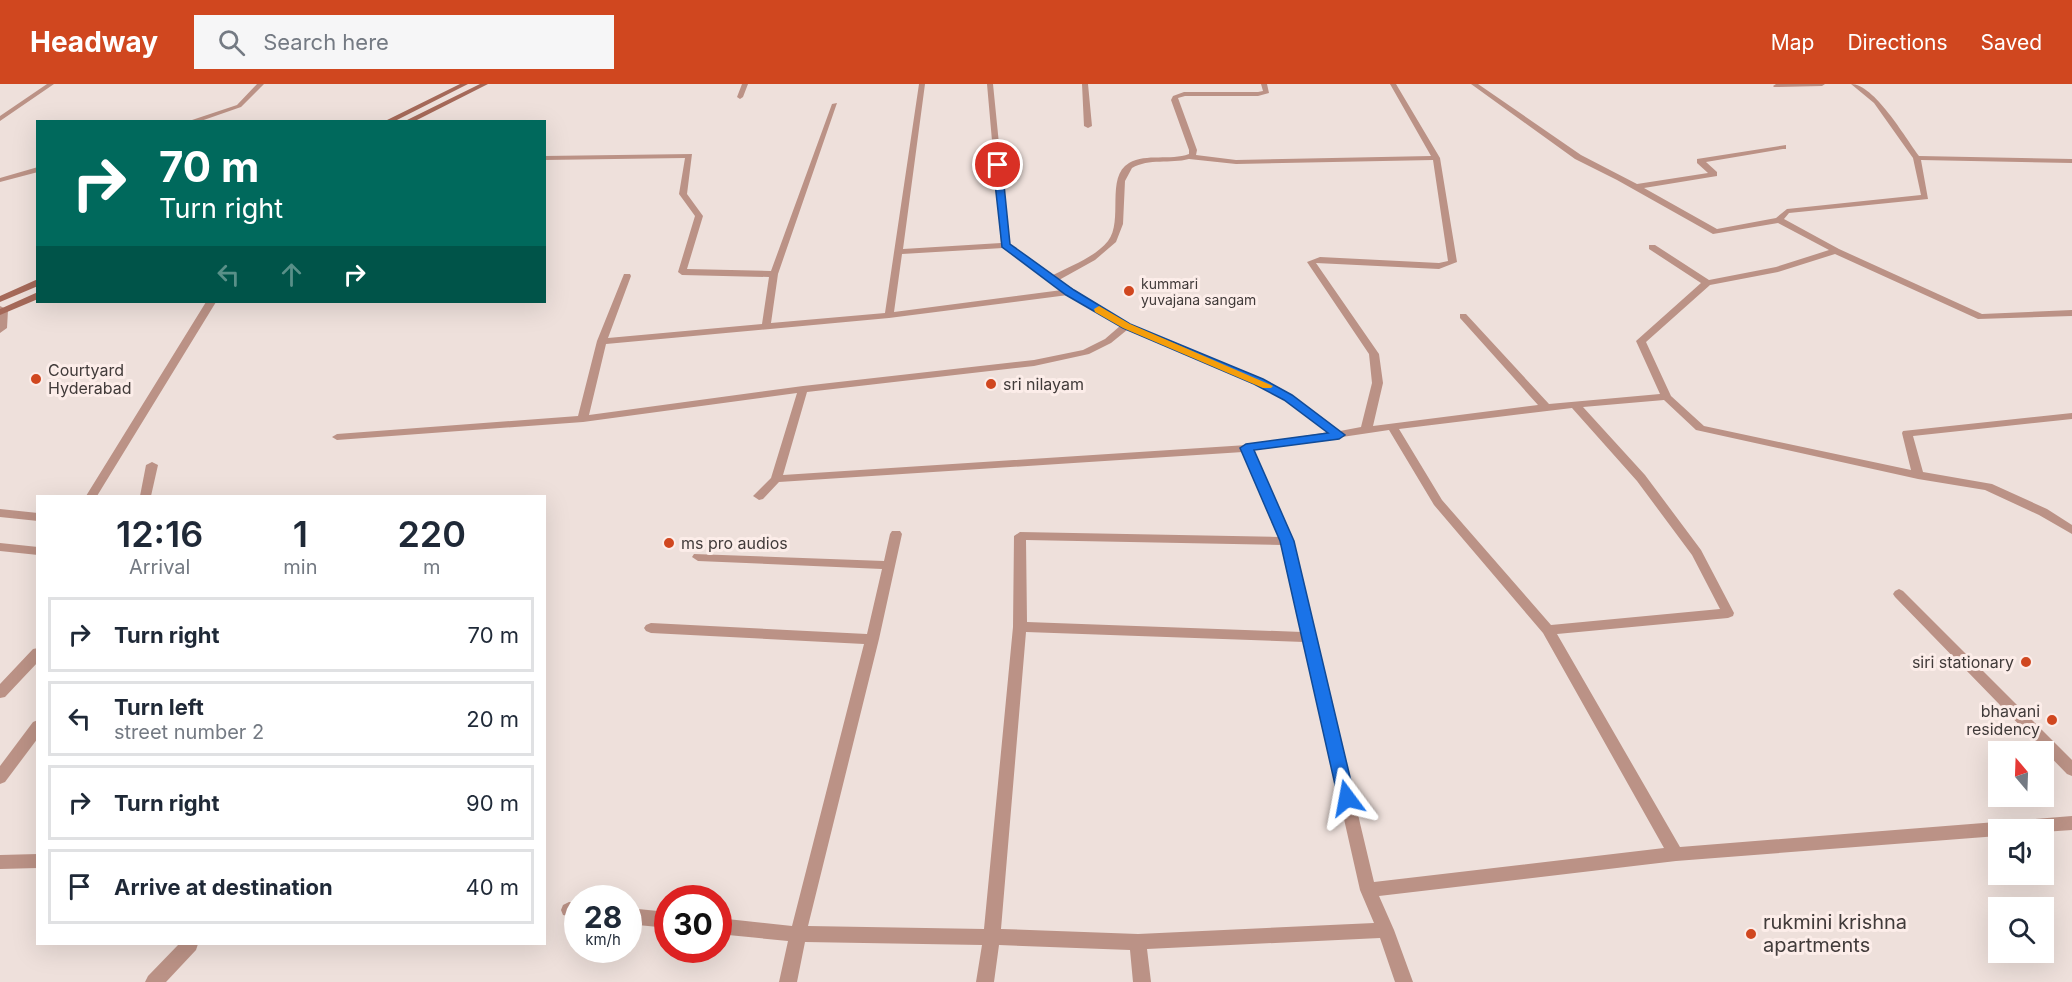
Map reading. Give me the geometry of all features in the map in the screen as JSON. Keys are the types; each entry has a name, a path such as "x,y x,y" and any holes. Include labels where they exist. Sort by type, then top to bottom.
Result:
{"main road":[{"path":"390,120 465,84"},
{"path":"410,120 485,84"},
{"path":"0,299 36,283"},
{"path":"1,310 36,296"}],"street":[{"path":"0,118 51,84"},
{"path":"195,120 239,106 261,84"},
{"path":"740,97 745,84"},
{"path":"889,315 922,84"},
{"path":"990,84 1005,245"},
{"path":"1085,84 1088,126"},
{"path":"1190,157 1192,150 1174,100 1175,97 1184,94 1258,94 1267,92 1264,84"},
{"path":"1366,429 1378,389 1376,360 1311,262 1320,260 1438,266 1453,262 1436,158 1393,84"},
{"path":"1474,84 1578,157 1716,232 1779,220 1787,212 1925,197 1917,158 1876,102 1854,84"},
{"path":"1776,86 1822,84"},
{"path":"766,326 774,274 835,104"},
{"path":"1636,187 1714,174 1700,161 1783,147"},
{"path":"546,159 689,156 683,194 699,216 682,272 774,274"},
{"path":"1053,279 1112,242 1118,229 1123,176 1128,167 1138,162 1190,157 1236,162 1436,158"},
{"path":"1917,158 2072,161"},
{"path":"0,180 36,170"},
{"path":"1779,220 1836,251 1981,317 2072,313"},
{"path":"898,252 1005,245 1070,292 1126,326 1258,381 1288,397 1339,435"},
{"path":"1652,247 1707,284"},
{"path":"1836,251 1778,269 1707,284 1641,341 1666,397 1700,428 1918,475 1988,487 2043,512 2072,530"},
{"path":"583,419 602,340 627,276"},
{"path":"602,340 889,315 1070,292"},
{"path":"92,495 210,303"},
{"path":"0,330 2,327 1,310"},
{"path":"1463,316 1546,407"},
{"path":"337,437 583,419 804,389 1061,359 1086,352 1108,341 1126,326"},
{"path":"759,496 776,478 804,389"},
{"path":"776,478 1246,448 1366,429 1546,407 1666,397"},
{"path":"1548,630 1728,613 1697,554 1648,487 1574,404"},
{"path":"1918,475 1907,433 2072,416"},
{"path":"1392,426 1438,502 1548,630 1676,854"},
{"path":"1246,448 1287,541 1368,890 1386,930 1404,982"},
{"path":"145,495 153,465"},
{"path":"0,513 36,517"},
{"path":"788,982 896,534"},
{"path":"985,982 992,937 1020,627 1020,536 1287,541"},
{"path":"0,548 36,551"},
{"path":"698,557 888,565"},
{"path":"1899,594 2072,770"},
{"path":"1020,627 1308,637"},
{"path":"651,628 872,639"},
{"path":"0,693 36,654"},
{"path":"0,778 36,729"},
{"path":"1368,890 1676,854 2072,823"},
{"path":"0,862 36,861"},
{"path":"732,927 798,934 1138,942 1386,930"},
{"path":"1138,942 1142,982"},
{"path":"154,982 189,945"}],"slow traffic":[{"path":"1099,309 1126,326 1267,386"}],"place":[{"name":"kummari yuvajana sangam","path":"1129,291"},
{"name":"Courtyard Hyderabad","path":"36,379"},
{"name":"sri nilayam","path":"991,384"},
{"name":"ms pro audios","path":"669,543"},
{"name":"siri stationary","path":"2026,662"},
{"name":"bhavani residency","path":"2052,720"},
{"name":"rukmini krishna apartments","path":"1751,934"}],"route":[{"path":"998,165 1005,245 1070,292 1126,326 1258,381 1288,397 1339,435 1246,448 1287,541 1347,798"}]}
